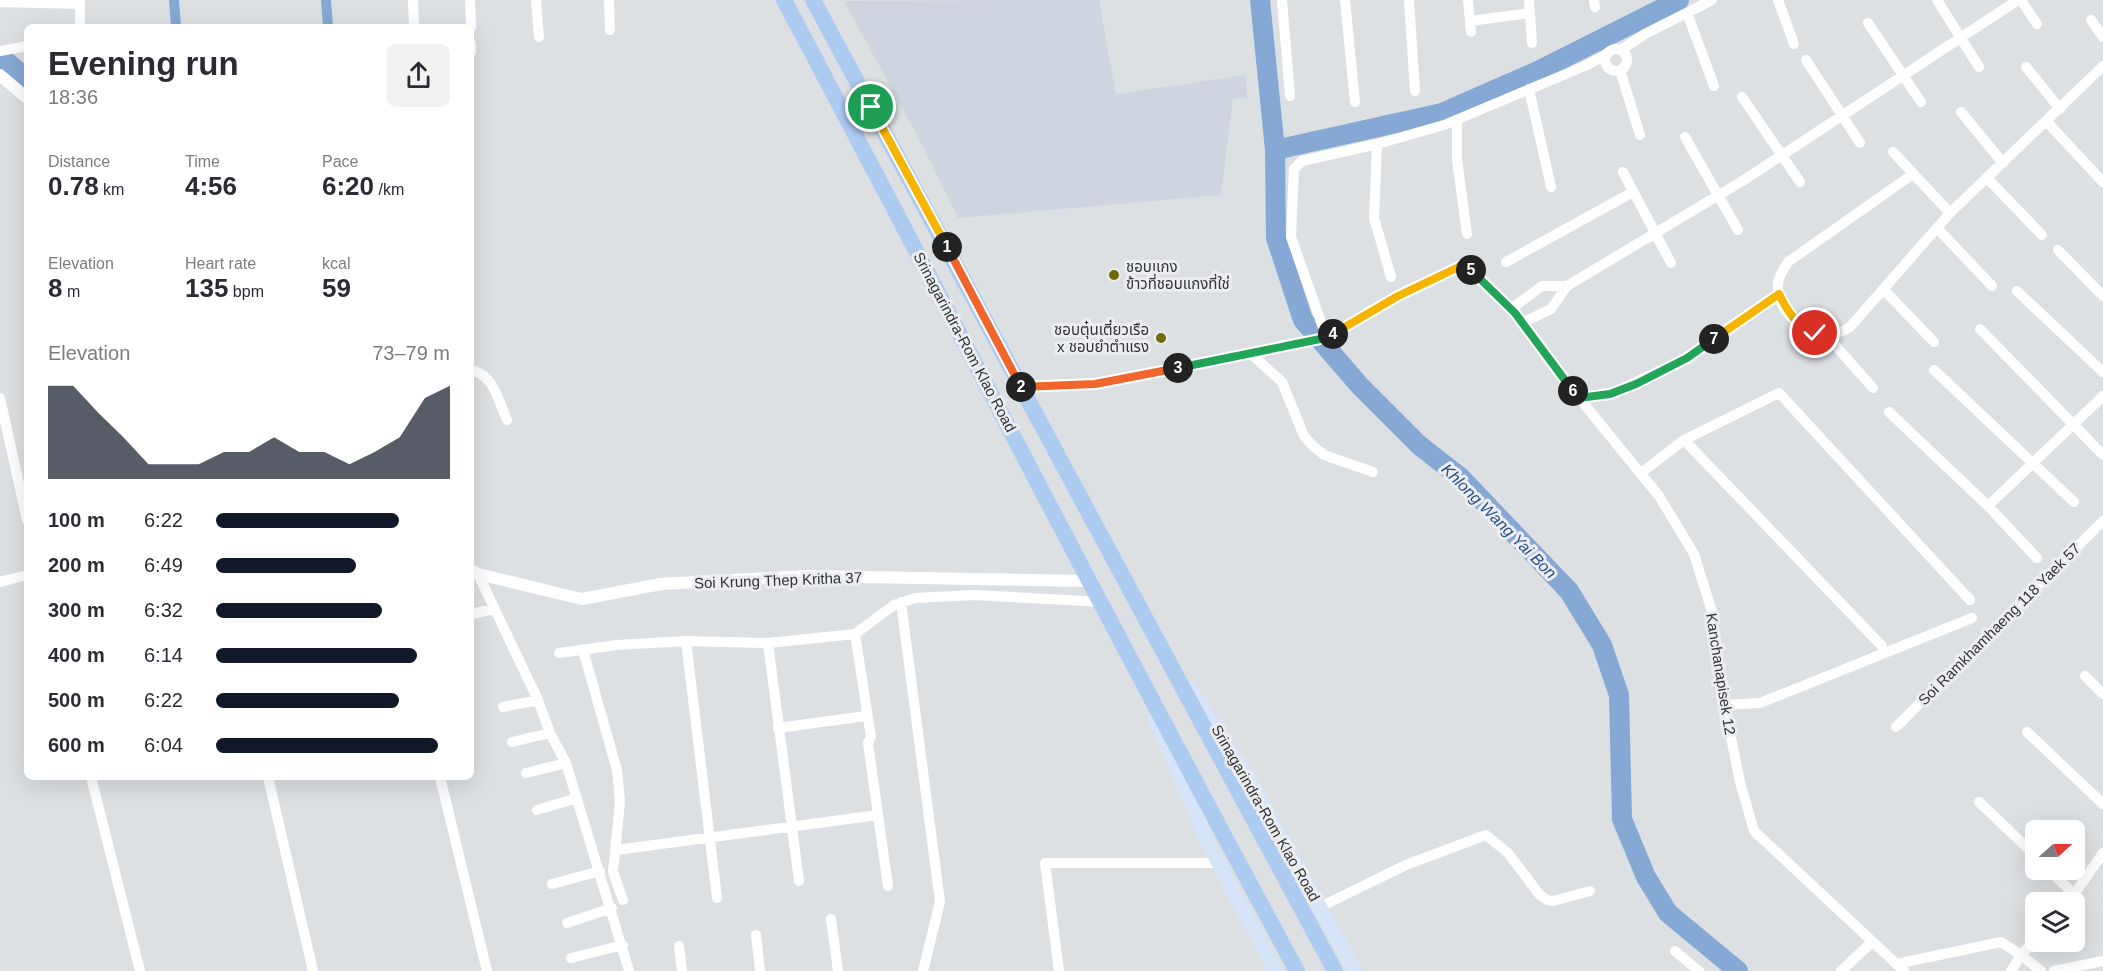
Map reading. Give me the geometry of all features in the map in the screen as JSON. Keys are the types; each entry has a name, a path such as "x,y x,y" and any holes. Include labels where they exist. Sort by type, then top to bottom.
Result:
{"main road":[{"name":"Srinagarindra-Rom Klao Road","path":"784,0 1092,581 1142,685 1297,971"},
{"name":"Srinagarindra-Rom Klao Road","path":"813,0 1335,971"},
{"name":"Srinagarindra-Rom Klao Road","path":"1169,660 1202,704 1252,782 1355,971"},
{"name":"Srinagarindra-Rom Klao Road","path":"1142,685 1181,784 1218,863 1275,971"}],"street":[{"path":"412,0 414,24"},
{"path":"470,0 471,24"},
{"path":"536,0 539,37"},
{"path":"609,0 610,30"},
{"path":"1282,0 1290,96"},
{"path":"1345,0 1355,102"},
{"path":"1409,0 1415,92"},
{"path":"1468,0 1471,27 1530,13"},
{"path":"1529,0 1532,43"},
{"path":"1322,325 1291,237 1294,169 1306,159 1377,144 1457,120 1606,55 1610,50 1621,50 1645,34 1712,0"},
{"path":"1779,0 1794,44"},
{"path":"1937,0 1979,67"},
{"path":"1522,323 1551,309 1568,286 1782,155 2020,0 2037,24"},
{"path":"0,2 80,2 80,24"},
{"path":"1688,13 1714,86"},
{"path":"2091,20 2103,37"},
{"path":"1868,23 1921,102"},
{"path":"2,51 24,47"},
{"path":"1606,55 1606,63 1611,70 1620,70 1626,65 1627,57 1621,50"},
{"path":"1806,60 1860,142"},
{"path":"2026,67 2060,109"},
{"path":"1620,70 1640,135"},
{"path":"1914,174 1788,262 1778,282 1779,294 1787,310 1799,325 1826,335 1840,334 1850,327 1950,213 2101,73"},
{"path":"0,75 24,95"},
{"path":"1528,89 1551,187"},
{"path":"1742,97 1800,182"},
{"path":"1961,112 2004,164"},
{"path":"1457,120 1457,160 1467,234"},
{"path":"2047,122 2103,182"},
{"path":"1685,137 1738,230"},
{"path":"1377,144 1374,218 1391,277"},
{"path":"1893,152 1950,213"},
{"path":"1623,172 1671,262"},
{"path":"1988,178 2042,235"},
{"path":"1506,262 1634,192"},
{"path":"1936,228 1992,286"},
{"path":"2058,250 2103,297"},
{"name":"Kanchanapisek 12","path":"1250,353 1325,338 1398,296 1465,264 1511,309 1579,398 1641,473 1659,496 1694,554 1712,612 1725,705 1740,782 1754,831 1900,968"},
{"path":"1511,309 1542,286 1568,286"},
{"path":"1882,289 1934,342"},
{"path":"2017,291 2103,372"},
{"path":"1579,398 1610,394 1687,358 1779,294"},
{"path":"1980,329 2103,455"},
{"path":"1826,335 1873,388"},
{"path":"1021,387 1095,384 1250,353 1282,382 1304,436 1313,446 1324,455 1373,472"},
{"path":"1934,370 2074,502"},
{"path":"474,371 483,373 491,382 507,420"},
{"path":"1641,473 1684,440 1779,393 1970,600"},
{"path":"1988,506 2103,396"},
{"path":"0,398 24,506"},
{"path":"1889,412 1988,506 2037,558"},
{"path":"1684,440 1882,646"},
{"name":"Soi Ramkhamhaeng 118 Yaek 57","path":"1896,727 2103,520"},
{"path":"474,572 538,700 550,733 567,763 629,971"},
{"name":"Soi Krung Thep Kritha 37","path":"474,572 582,599 661,584 807,576 1092,581"},
{"path":"0,582 24,576"},
{"path":"559,653 617,645 686,641 768,643 855,634 901,602 915,598 975,595 1102,602"},
{"path":"901,602 940,902 923,971"},
{"path":"474,613 494,609"},
{"path":"1725,705 1760,703 1972,618"},
{"path":"855,634 871,737 868,743 888,886"},
{"path":"686,641 717,898"},
{"path":"768,643 799,881"},
{"path":"583,650 617,770 620,802 613,872 623,900"},
{"path":"2085,676 2103,694"},
{"path":"503,707 538,700"},
{"path":"778,728 866,716"},
{"path":"2027,732 2103,804"},
{"path":"512,742 550,733"},
{"path":"526,773 567,763"},
{"path":"92,780 140,971"},
{"path":"269,780 313,971"},
{"path":"441,780 487,971"},
{"path":"537,810 577,798"},
{"path":"1980,802 2025,845"},
{"path":"616,850 878,815"},
{"path":"1320,907 1407,865 1486,835 1508,853 1546,900 1553,902 1590,891"},
{"path":"2077,892 2103,854"},
{"path":"1059,971 1046,863 1218,863"},
{"path":"552,884 600,871"},
{"path":"2057,880 2066,892"},
{"path":"567,923 612,908"},
{"path":"831,919 838,971"},
{"path":"756,935 760,971"},
{"path":"1841,971 1872,942"},
{"path":"1900,968 2001,942 2041,971"},
{"path":"570,958 623,945"},
{"path":"679,946 682,971"},
{"path":"1675,951 1699,971"},
{"path":"2011,971 2025,951"},
{"path":"2054,971 2103,961"}],"shaded area":[{"path":"1099,0 1116,94 1246,75 1247,98 1233,99 1221,195 958,218 920,141 844,1"}],"waterway":[{"path":"174,0 176,24"},
{"path":"326,0 328,24"},
{"name":"Khlong Wang Yai Bon","path":"1260,0 1275,150 1276,238 1303,320 1360,386 1419,445 1460,477 1569,591 1602,645 1619,695 1622,819 1646,877 1668,913 1738,971"},
{"path":"1275,150 1442,113 1538,71 1679,0"},
{"path":"0,56 24,76"}],"place":[{"name":"ชอบแกง ข้าวที่ชอบแกงที่ใช่","path":"1114,275"},
{"name":"ชอบตุ๋นเตี๋ยวเรือ x ชอบยำตำแรง","path":"1161,338"}],"route":[{"path":"871,107 1021,387 1095,384 1325,338 1398,296 1465,264 1515,313 1579,398 1610,394 1636,384 1687,358 1779,294 1787,310 1799,325 1815,333"}]}
